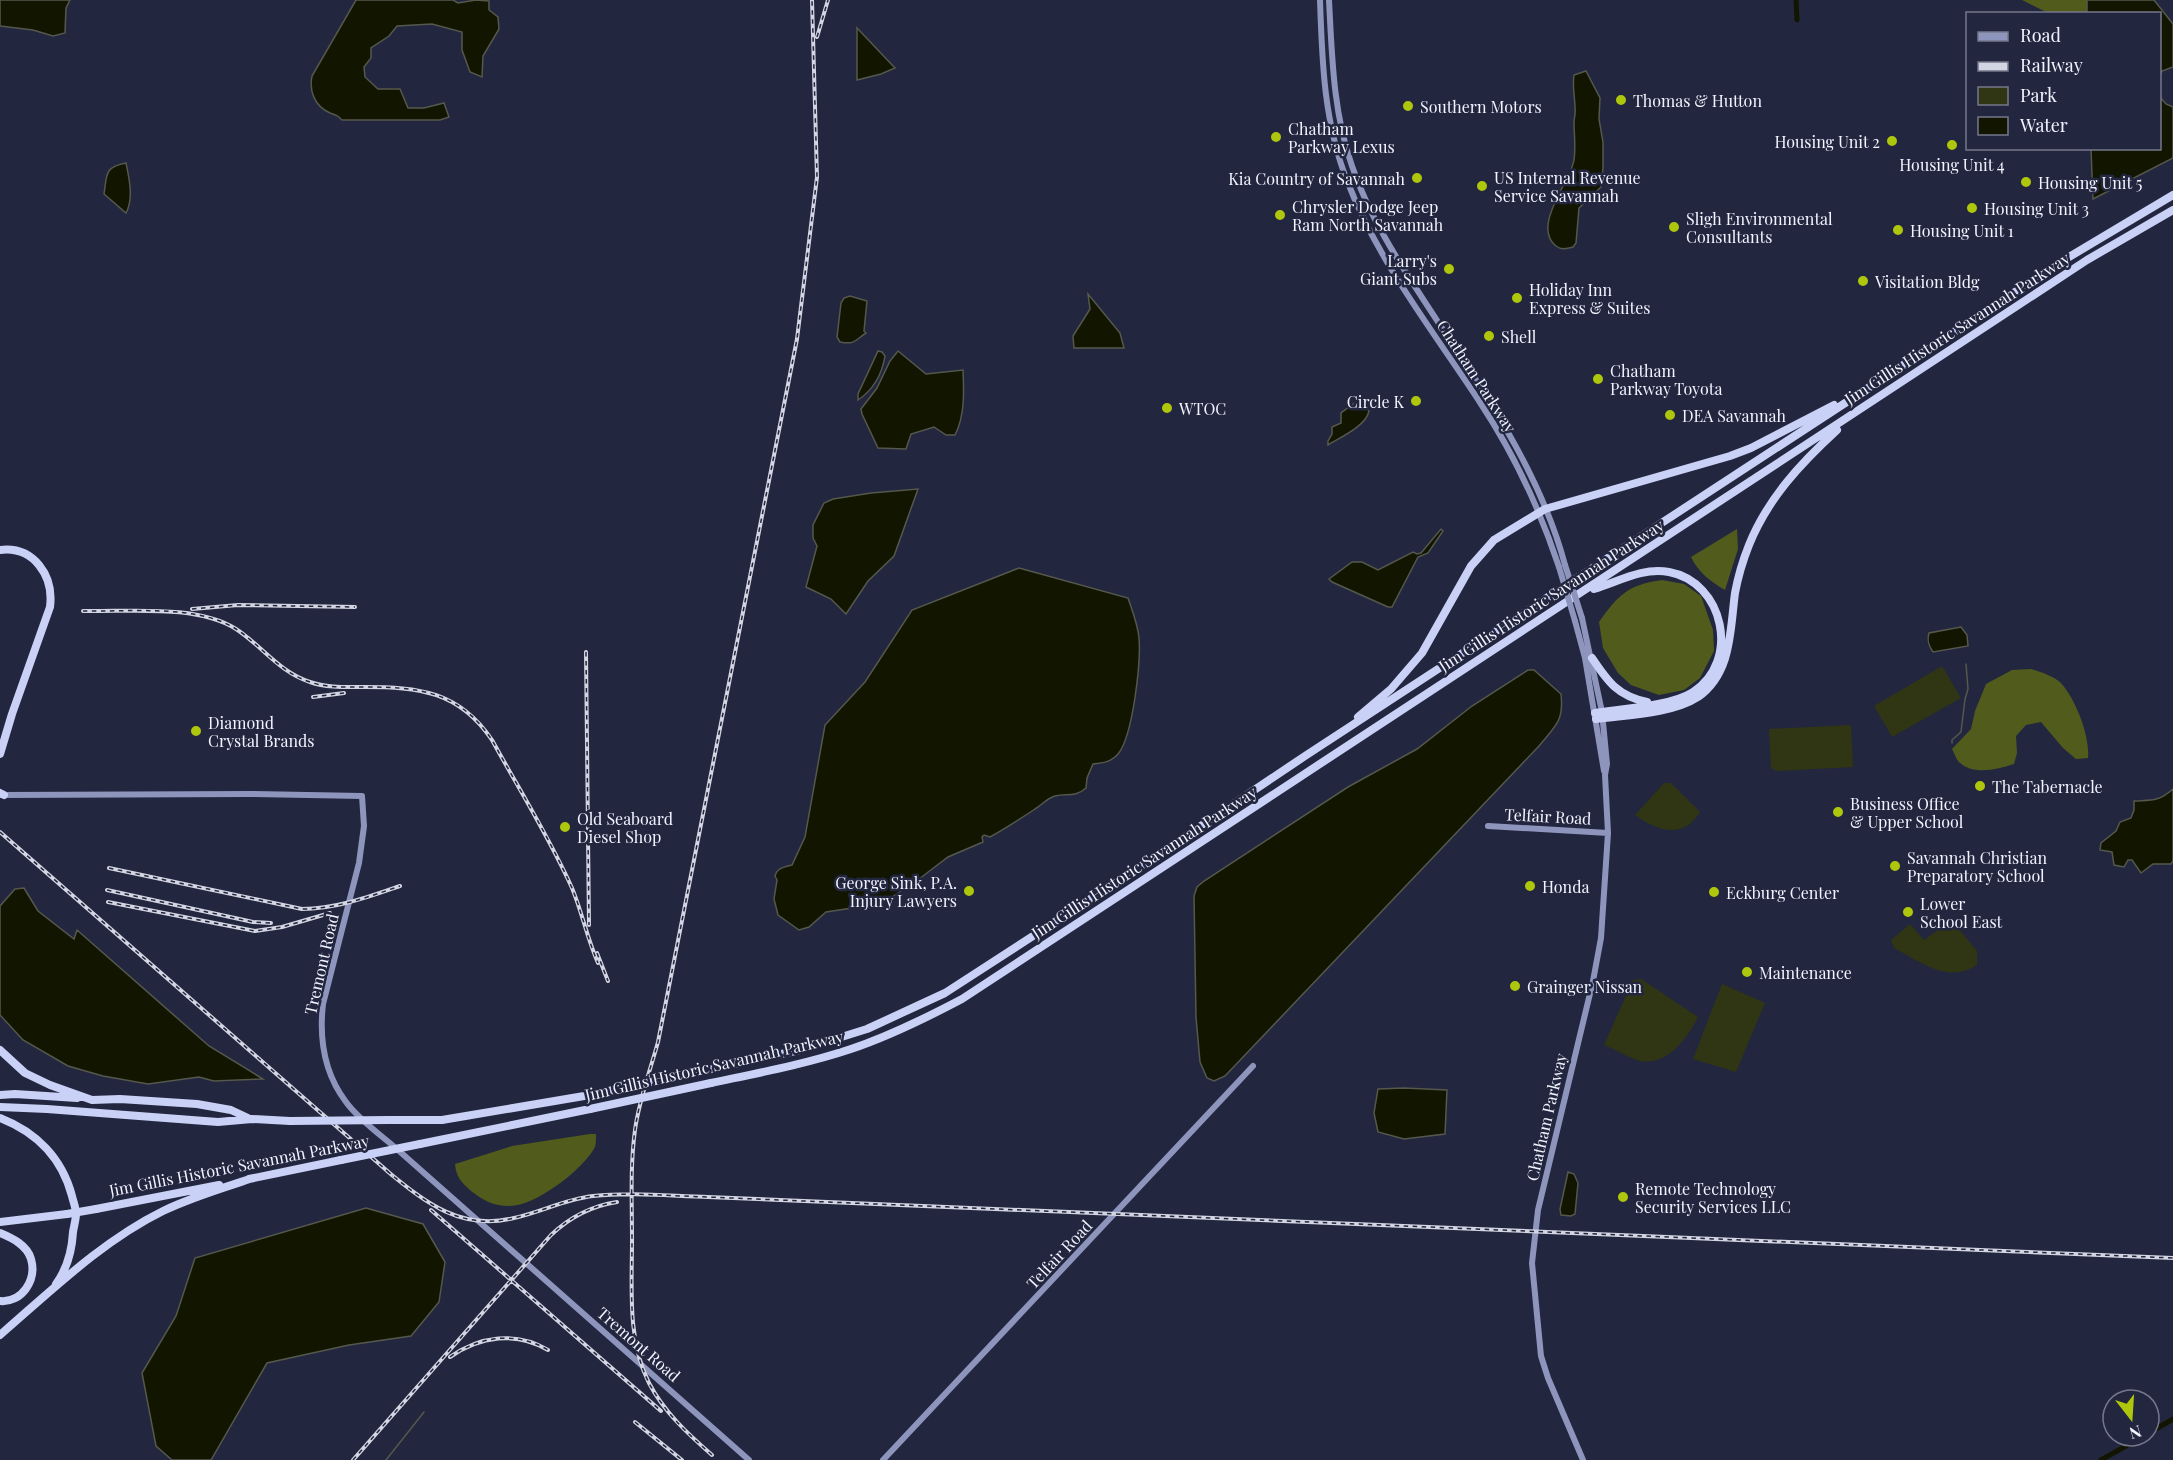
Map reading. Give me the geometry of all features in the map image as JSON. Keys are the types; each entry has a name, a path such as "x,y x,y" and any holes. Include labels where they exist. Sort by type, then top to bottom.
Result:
{"highway":[{"name":"Jim Gillis Historic Savannah Parkway","path":"0,1107 218,1122 252,1119 442,1120 590,1095 800,1050 887,1020 945,993 2064,260 2173,195"},
{"name":"Jim Gillis Historic Savannah Parkway","path":"0,1222 96,1209 711,1083 797,1064 852,1048 908,1026 962,999 2087,260 2173,210"},
{"path":"1325,743 1391,689 1408,671 1433,636 1471,566 1494,540 1541,511 1741,452 1863,391"},
{"path":"1599,716 1674,707 1696,698 1710,686 1725,662 1739,574 1759,523 1777,493 1799,467 1862,409"},
{"path":"0,550 20,551 38,564 48,579 51,596 50,607 0,754"},
{"path":"1582,593 1651,570 1667,571 1680,575 1701,588 1717,611 1721,630 1722,643 1719,658 1704,683 1687,695 1666,702 1599,716"},
{"path":"1592,658 1608,681 1621,692 1637,700 1666,702"},
{"path":"0,1050 25,1073 92,1100"},
{"path":"0,1095 197,1104 231,1110 252,1119"},
{"path":"0,1118 16,1124 48,1149 59,1165 69,1187 76,1213 73,1240 61,1278 49,1294"},
{"path":"0,1335 92,1257 123,1235 162,1212 199,1196 254,1178"},
{"path":"0,1233 18,1242 27,1252 32,1269 26,1289 20,1296 10,1302 0,1301"}],"main road":[{"name":"Chatham Parkway","path":"1320,0 1322,65 1329,117 1351,191 1392,271 1482,405 1541,511"},
{"name":"Chatham Parkway","path":"1329,0 1332,64 1338,115 1352,166 1389,246 1491,403 1541,511 1582,618 1592,658 1605,775 1608,833 1599,947 1593,981 1538,1210 1532,1263 1541,1356 1583,1460"},
{"name":"Chatham Parkway","path":"1562,566 1599,716"},
{"name":"Tremont Road","path":"1,794 362,796 364,826 359,863 322,1004 321,1038 328,1070 336,1087 346,1104 749,1460"},
{"name":"Telfair Road","path":"1488,826 1608,833"},
{"name":"Telfair Road","path":"883,1460 1253,1066"}],"green space":[{"path":"2022,0 2087,0 2087,12 2046,12"},
{"path":"1737,529 1738,549 1725,590 1705,576 1691,557"},
{"path":"1662,580 1684,584 1701,596 1713,630 1714,651 1700,678 1684,690 1659,695 1631,685 1618,673 1603,648 1599,622 1612,604 1625,592"},
{"path":"1942,666 1961,698 1892,737 1874,706"},
{"path":"2031,669 2054,678 2067,690 2077,708 2084,729 2088,758 2076,759 2063,748 2041,722 2026,725 2016,736 2017,753 2014,764 2001,768 1978,770 1971,769 1958,761 1952,749 1971,729 1975,711 1986,684 2012,670"},
{"path":"1851,725 1853,767 1777,771 1771,768 1769,729"},
{"path":"1664,783 1671,783 1700,812 1686,827 1669,830 1652,825 1635,815"},
{"path":"1953,922 1977,951 1977,965 1966,970 1945,972 1924,965 1894,948 1891,940 1910,924 1924,940"},
{"path":"1641,979 1698,1017 1681,1043 1665,1057 1655,1061 1645,1062 1634,1059 1604,1045 1633,980"},
{"path":"1722,984 1765,1003 1736,1072 1693,1059"},
{"path":"596,1134 595,1147 580,1166 557,1186 519,1205 503,1206 484,1200 465,1185 457,1173 455,1164 512,1146"}],"water":[{"path":"0,0 70,0 66,8 65,33 53,36 33,30 0,26"},
{"path":"356,0 453,0 458,3 476,0 489,1 489,10 498,17 499,29 483,56 482,77 470,72 462,50 462,32 432,24 397,26 389,36 371,48 371,58 364,67 365,77 378,89 400,89 408,108 424,108 444,103 449,117 440,120 342,120 316,102 311,87 312,76"},
{"path":"2087,0 2154,0 2173,24 2173,67 2161,74 2161,12 2087,12"},
{"path":"857,28 895,68 857,80"},
{"path":"1586,71 1600,98 1599,119 1603,142 1601,187 1579,208 1576,243 1573,247 1562,249 1556,246 1549,237 1548,227 1554,203 1574,160 1574,75"},
{"path":"2161,98 2173,107 2173,158 2093,199 2091,150 2161,150"},
{"path":"126,163 130,195 126,213 104,194 106,177 110,170"},
{"path":"1088,294 1120,333 1124,348 1074,348 1073,336 1090,309"},
{"path":"850,296 867,301 864,331 866,333 857,340 845,343 840,342 837,337 841,303 844,298"},
{"path":"878,351 885,356 882,369 876,381 858,400 858,394"},
{"path":"898,351 926,374 963,370 962,412 955,435 946,435 934,427 911,434 906,449 878,448 861,409 877,388 890,361"},
{"path":"1360,399 1369,411 1363,422 1328,445 1332,427 1341,423 1341,413"},
{"path":"918,489 894,556 868,581 846,614 831,599 806,587 817,546 813,538 813,525 824,503 833,499 871,493"},
{"path":"1441,529 1443,531 1428,553 1418,557 1392,607 1329,579 1352,562 1362,562 1378,570 1413,552 1421,553"},
{"path":"1019,568 1128,598 1138,633 1139,664 1132,716 1118,754 1103,763 1093,764 1087,778 1086,788 1082,791 1049,798 990,837 984,835 983,842 948,857 892,897 872,905 826,912 809,927 799,930 778,915 774,899 777,880 775,876 779,870 792,865 805,837 825,725 865,682 912,610"},
{"path":"1961,627 1967,635 1968,646 1933,652 1928,642 1929,633"},
{"path":"1528,670 1534,670 1561,694 1560,717 1554,728 1225,1076 1214,1081 1207,1078 1200,1062 1196,1017 1194,896 1197,887 1348,787 1417,749 1472,706"},
{"path":"2173,789 2173,861 2171,864 2153,864 2141,873 2132,860 2128,860 2124,867 2114,865 2112,852 2100,850 2101,843 2116,831 2120,822 2131,818 2134,801 2159,798"},
{"path":"24,888 38,911 74,939 77,930 209,1046 263,1079 214,1081 199,1077 148,1084 103,1076 68,1066 23,1040 0,1015 0,906 15,889"},
{"path":"1378,1089 1447,1090 1445,1134 1404,1139 1378,1132 1374,1113"},
{"path":"1568,1172 1574,1174 1578,1183 1575,1214 1571,1216 1561,1215 1560,1209"},
{"path":"366,1208 423,1224 445,1262 439,1302 411,1336 349,1345 267,1363 211,1460 172,1460 156,1446 142,1373 176,1316 195,1258"}],"waterway":[{"path":"1796,0 1797,20"},
{"path":"1952,743 1952,740 1961,732 1968,689 1966,664"},
{"path":"386,1460 424,1412"},
{"path":"2161,1426 2173,1419"},
{"path":"2101,1460 2122,1448"}],"railway":[{"path":"712,1455 685,1431 662,1404 649,1383 637,1349 632,1313 632,1157 637,1119 658,1042 797,339 817,177 812,0"},
{"path":"817,37 828,0"},
{"path":"192,609 238,605 355,607"},
{"path":"83,611 162,611 202,616 236,629 289,672 310,682 330,686 403,688 420,691 436,695 466,711 492,740 554,850 572,888 598,963"},
{"path":"586,652 589,925"},
{"path":"313,697 344,693"},
{"path":"0,832 393,1176"},
{"path":"109,868 302,909 340,905 400,886"},
{"path":"107,890 253,922 271,923"},
{"path":"108,902 255,931 282,927 330,913"},
{"path":"597,953 608,981"},
{"path":"387,1171 430,1203 445,1211 477,1221 514,1218 583,1198 636,1194 2173,1258"},
{"path":"353,1460 551,1235 581,1213 617,1202"},
{"path":"431,1210 661,1411"},
{"path":"450,1357 473,1344 498,1338 523,1340 548,1350"},
{"path":"635,1422 682,1460"}],"place":[{"name":"Thomas & Hutton","path":"1621,100"},
{"name":"Southern Motors","path":"1408,106"},
{"name":"Chatham Parkway Lexus","path":"1276,137"},
{"name":"Housing Unit 2","path":"1892,141"},
{"name":"Housing Unit 4","path":"1952,145"},
{"name":"Kia Country of Savannah","path":"1417,178"},
{"name":"Housing Unit 5","path":"2026,182"},
{"name":"US Internal Revenue Service Savannah","path":"1482,186"},
{"name":"Housing Unit 3","path":"1972,208"},
{"name":"Chrysler Dodge Jeep Ram North Savannah","path":"1280,215"},
{"name":"Sligh Environmental Consultants","path":"1674,227"},
{"name":"Housing Unit 1","path":"1898,230"},
{"name":"Larry's Giant Subs","path":"1449,269"},
{"name":"Visitation Bldg","path":"1863,281"},
{"name":"Holiday Inn Express & Suites","path":"1517,298"},
{"name":"Shell","path":"1489,336"},
{"name":"Chatham Parkway Toyota","path":"1598,379"},
{"name":"Circle K","path":"1416,401"},
{"name":"WTOC","path":"1167,408"},
{"name":"DEA Savannah","path":"1670,415"},
{"name":"Diamond Crystal Brands","path":"196,731"},
{"name":"The Tabernacle","path":"1980,786"},
{"name":"Business Office & Upper School","path":"1838,812"},
{"name":"Old Seaboard Diesel Shop","path":"565,827"},
{"name":"Savannah Christian Preparatory School","path":"1895,866"},
{"name":"Honda","path":"1530,886"},
{"name":"George Sink, P.A. Injury Lawyers","path":"969,891"},
{"name":"Eckburg Center","path":"1714,892"},
{"name":"Lower School East","path":"1908,912"},
{"name":"Maintenance","path":"1747,972"},
{"name":"Grainger Nissan","path":"1515,986"},
{"name":"Remote Technology Security Services LLC","path":"1623,1197"}]}
